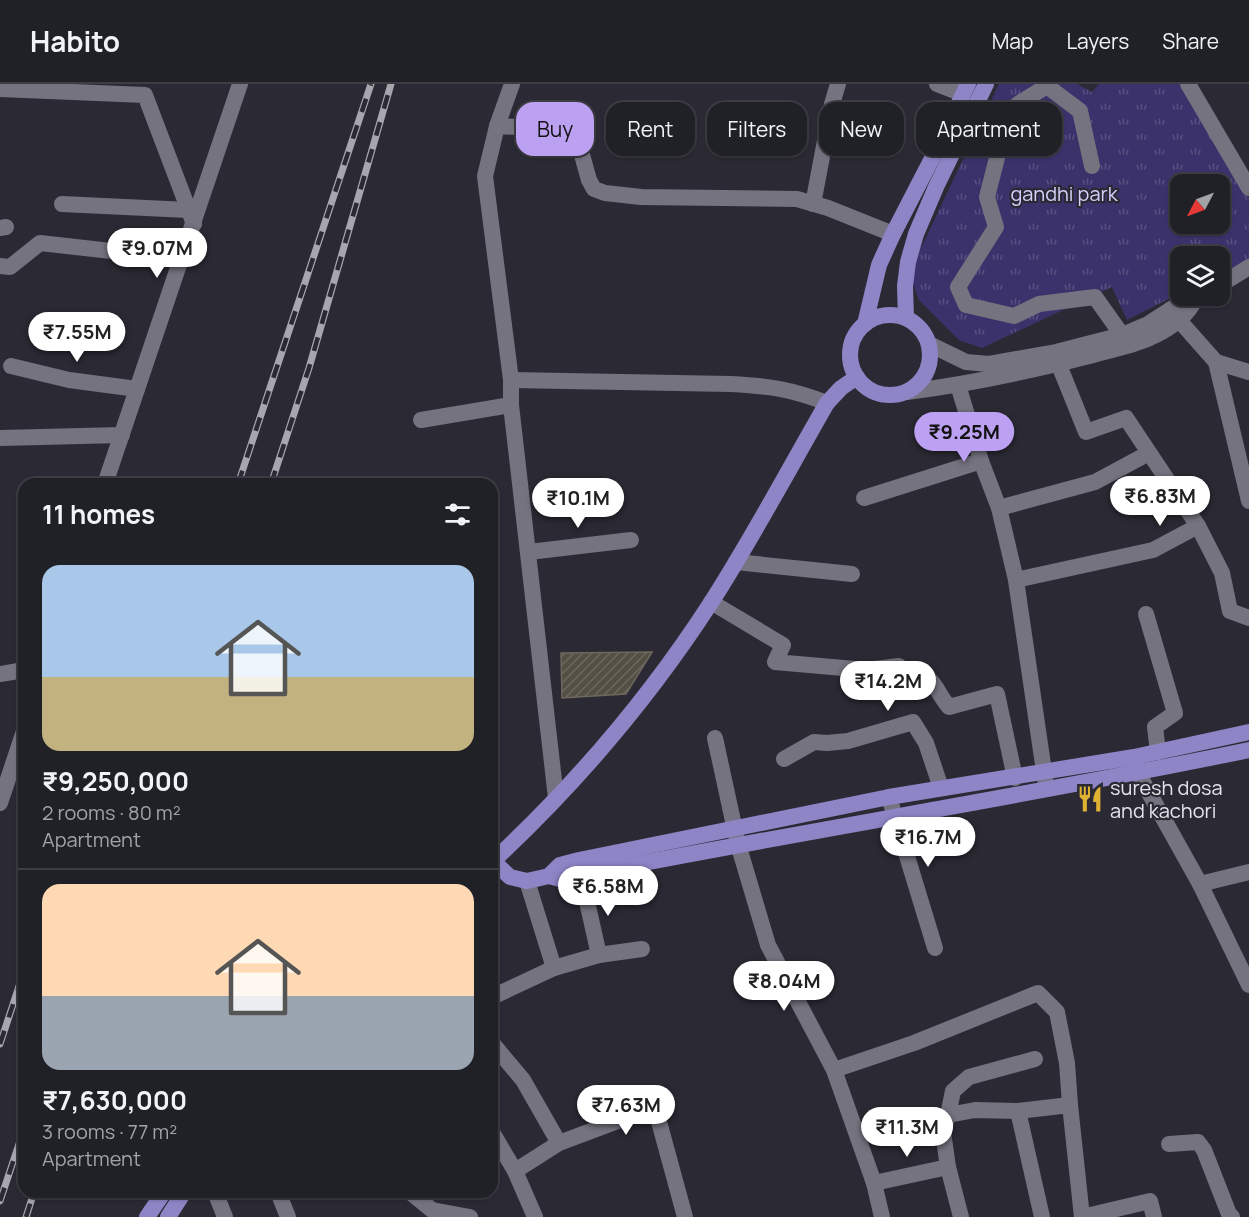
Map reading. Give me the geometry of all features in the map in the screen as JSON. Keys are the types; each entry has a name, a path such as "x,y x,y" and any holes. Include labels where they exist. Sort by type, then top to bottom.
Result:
{"main road":[{"path":"906,318 906,278 916,234 986,84"},
{"path":"865,324 879,265 966,89"},
{"path":"885,316 906,318 924,334 929,345 929,367 917,386 907,392 885,395 874,392 857,377 852,367 850,350 856,334 865,324 885,316"},
{"path":"498,855 613,737 647,694 736,562 827,403 841,388 857,377"},
{"path":"1136,765 1158,752 1249,732"},
{"path":"736,836 894,816 1045,780 1249,750"},
{"path":"549,876 560,865 629,858 736,836 890,797 1015,778 1045,780"},
{"path":"498,866 510,877 527,881 549,876 564,880 629,858"},
{"path":"147,1217 160,1198"},
{"path":"168,1217 180,1198"}],"street":[{"path":"107,478 182,259 191,217 240,84"},
{"path":"512,84 497,126 485,176 512,380 511,405 556,798"},
{"path":"813,204 838,84"},
{"path":"937,84 966,89"},
{"path":"1188,84 1249,188"},
{"path":"1092,166 1080,111 1047,86 1018,104 999,146 987,197 996,226 958,287 966,305 1014,316 1039,304 1095,297 1122,335"},
{"path":"0,89 143,89 191,217"},
{"path":"497,126 571,130 577,137 589,180 594,189 605,193 641,197 797,200 893,234"},
{"path":"62,204 191,217"},
{"path":"0,266 10,267 40,243 182,259"},
{"path":"1230,279 1249,267"},
{"path":"907,392 958,385 1059,365 1125,347 1154,336 1182,306"},
{"path":"929,345 966,362 989,364 1056,352 1122,335 1175,315"},
{"path":"1175,315 1216,362 1249,501"},
{"path":"1216,362 1249,372"},
{"path":"1059,365 1086,432 1126,418 1198,526 1222,573 1230,611 1249,618"},
{"path":"11,366 69,380 137,389"},
{"path":"512,380 754,385 786,389 827,403"},
{"path":"958,385 981,461 999,508 1016,580 1045,780"},
{"path":"421,420 511,405"},
{"path":"0,438 122,435"},
{"path":"999,508 1095,482 1149,453"},
{"path":"864,498 981,461"},
{"path":"1016,580 1153,550 1198,526"},
{"path":"529,552 631,540"},
{"path":"736,562 852,574"},
{"path":"711,602 783,645 776,662 866,670 899,666 900,681 922,673 934,682 941,698 949,707 997,694 1015,778"},
{"path":"1146,614 1175,713 1155,727 1158,752"},
{"path":"0,674 18,671"},
{"path":"784,759 814,742 827,744 849,741 914,722 926,743 941,788"},
{"path":"715,738 736,836 768,945 834,1070 874,1183 882,1217"},
{"path":"1136,765 1200,884 1249,985"},
{"path":"0,804 18,770"},
{"path":"890,797 935,948"},
{"path":"1200,884 1249,872"},
{"path":"581,875 599,955"},
{"path":"527,881 554,968"},
{"path":"498,994 554,968 599,955 642,949"},
{"path":"834,1070 914,1043 1038,993 1057,1012 1067,1063 1082,1217 1150,1201 1154,1217"},
{"path":"498,1050 523,1080 559,1143"},
{"path":"960,1217 948,1167 943,1132 953,1091 969,1077 1035,1059"},
{"path":"948,1115 975,1110 1018,1111 1071,1106"},
{"path":"515,1171 559,1143 655,1107 685,1217"},
{"path":"1018,1111 1042,1217"},
{"path":"498,1142 515,1171 535,1217"},
{"path":"1169,1144 1198,1142 1204,1150 1232,1217"},
{"path":"874,1183 948,1167"},
{"path":"217,1198 225,1217"},
{"path":"280,1198 288,1217"},
{"path":"417,1198 432,1210 470,1217"}],"green space":[{"name":"gandhi park","path":"999,84 1077,84 1092,92 1099,84 1181,84 1249,198 1249,259 1230,269 1230,246 1170,246 1170,298 1127,320 1112,287 982,348 959,340 919,300 909,273 965,156 1062,156 1062,102 990,102"}],"building":[{"path":"652,652 626,694 562,698 561,653"}],"railway":[{"path":"240,478 371,84"},
{"path":"273,478 309,368 391,84"},
{"path":"0,1044 18,989"},
{"path":"0,1201 18,1147"},
{"path":"26,1217 32,1198"}],"place":[{"name":"suresh dosa and kachori","path":"1090,799"}]}
